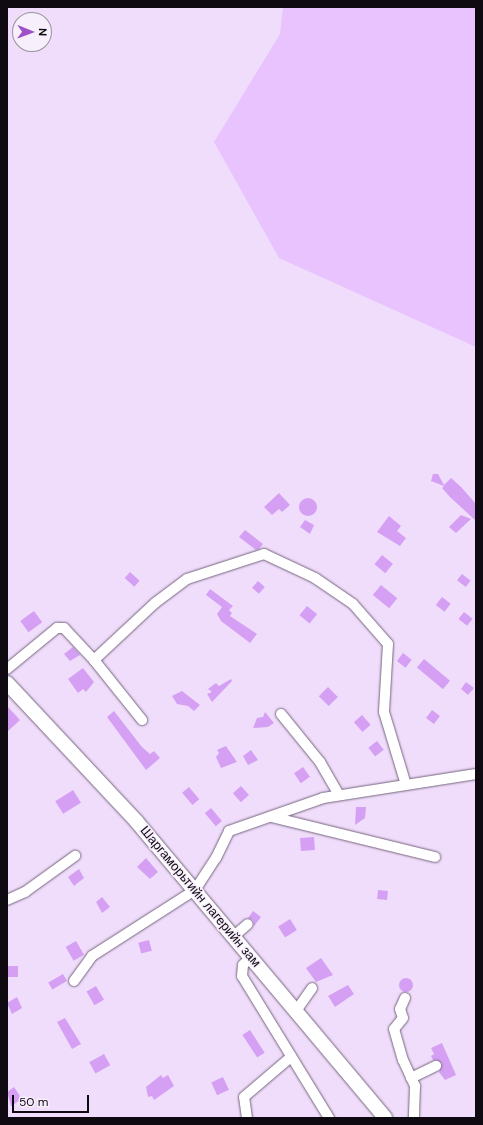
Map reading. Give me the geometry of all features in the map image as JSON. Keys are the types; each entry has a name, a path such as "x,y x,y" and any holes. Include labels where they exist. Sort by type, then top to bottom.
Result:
{"street":[{"path":"94,660 155,603 187,579 264,554 315,578 353,604 388,644 384,712 406,785"},
{"path":"7,668 58,628 64,628 94,660 142,720"},
{"name":"Шаргаморьтийн лагерийн зам","path":"7,683 137,822 385,1118"},
{"path":"281,714 320,762 339,795"},
{"path":"74,981 92,956 195,890 216,858 229,831 323,798 476,774"},
{"path":"272,817 435,857"},
{"path":"7,900 25,892 75,856"},
{"path":"234,936 248,924"},
{"path":"251,957 243,965 242,976 329,1118"},
{"path":"296,1011 312,988"},
{"path":"405,998 400,1009 403,1018 394,1028 415,1086 414,1118"},
{"path":"247,1118 244,1097 291,1057"},
{"path":"411,1078 436,1066"}],"shaded area":[{"path":"283,7 476,7 476,347 279,258 214,142 280,34"}],"building":[{"path":"433,474 438,474 444,485 451,478 461,487 476,504 476,521 450,497 442,488 444,486 431,481"},
{"path":"279,493 290,505 282,512 279,509 272,515 264,507"},
{"path":"308,498 314,501 317,507 314,513 308,516 302,513 299,507 302,501"},
{"path":"461,515 471,519 456,533 449,527"},
{"path":"389,516 401,526 397,531 406,538 400,546 377,532"},
{"path":"305,520 314,525 310,534 300,527"},
{"path":"245,530 263,544 259,549 256,550 239,537"},
{"path":"382,555 393,564 385,573 374,564"},
{"path":"130,572 140,581 134,587 125,578"},
{"path":"462,574 471,581 466,587 457,580"},
{"path":"258,581 265,587 259,594 252,588"},
{"path":"381,585 397,598 389,608 373,595"},
{"path":"210,589 233,606 229,610 232,613 230,616 257,634 250,643 221,621 217,614 222,607 206,595"},
{"path":"442,597 451,604 445,612 436,605"},
{"path":"307,606 317,614 310,624 299,615"},
{"path":"34,611 42,622 28,632 20,621"},
{"path":"464,612 473,619 467,626 458,619"},
{"path":"73,647 80,655 70,661 64,654"},
{"path":"403,653 412,660 406,668 397,661"},
{"path":"424,659 450,681 443,689 417,667"},
{"path":"83,668 94,682 86,692 83,689 78,693 68,679"},
{"path":"231,679 232,681 212,702 207,694 212,692 208,689 216,683 219,686"},
{"path":"466,682 474,688 468,695 461,689"},
{"path":"328,687 338,697 329,706 319,696"},
{"path":"182,691 200,705 194,711 188,706 177,704 172,696"},
{"path":"7,706 20,720 7,732"},
{"path":"432,710 440,716 434,724 426,718"},
{"path":"114,711 142,747 150,754 154,751 160,758 146,770 107,717"},
{"path":"265,712 274,723 268,727 253,728 257,718 263,717"},
{"path":"362,715 371,725 363,732 354,722"},
{"path":"377,741 384,750 375,756 368,748"},
{"path":"226,746 237,762 221,768 216,757 219,753 217,750"},
{"path":"251,750 258,760 248,765 243,756"},
{"path":"303,767 310,777 301,783 294,773"},
{"path":"241,786 249,795 241,802 233,793"},
{"path":"189,787 199,799 192,805 182,793"},
{"path":"73,790 81,803 63,814 55,801"},
{"path":"356,807 366,807 365,818 355,825"},
{"path":"211,808 222,821 216,826 205,813"},
{"path":"314,837 315,850 301,851 300,838"},
{"path":"146,858 158,872 150,879 137,867"},
{"path":"79,869 84,878 74,886 68,877"},
{"path":"378,890 388,891 387,900 377,899"},
{"path":"102,897 110,907 102,913 96,902"},
{"path":"253,911 261,917 254,926 253,920 248,918"},
{"path":"290,919 297,930 285,937 278,926"},
{"path":"149,940 152,951 141,953 138,943"},
{"path":"76,941 84,955 74,961 66,947"},
{"path":"321,958 333,975 316,982 306,968"},
{"path":"7,966 18,966 18,977 7,977"},
{"path":"63,974 67,981 52,989 48,982"},
{"path":"406,978 411,980 413,985 411,990 406,992 401,990 399,985 401,980"},
{"path":"348,985 354,994 335,1007 328,996"},
{"path":"96,986 104,1000 94,1005 86,992"},
{"path":"17,997 22,1008 12,1014 7,1003"},
{"path":"65,1018 81,1044 72,1049 57,1022"},
{"path":"250,1030 265,1053 257,1058 242,1035"},
{"path":"442,1043 456,1075 445,1080 439,1072 442,1063 433,1060 431,1056 434,1054 431,1048"},
{"path":"104,1054 110,1065 95,1074 89,1062"},
{"path":"161,1075 163,1078 168,1075 174,1086 154,1100 152,1096 148,1097 146,1087"},
{"path":"223,1077 229,1090 217,1095 211,1082"},
{"path":"14,1087 22,1099 11,1106 7,1092"}]}
